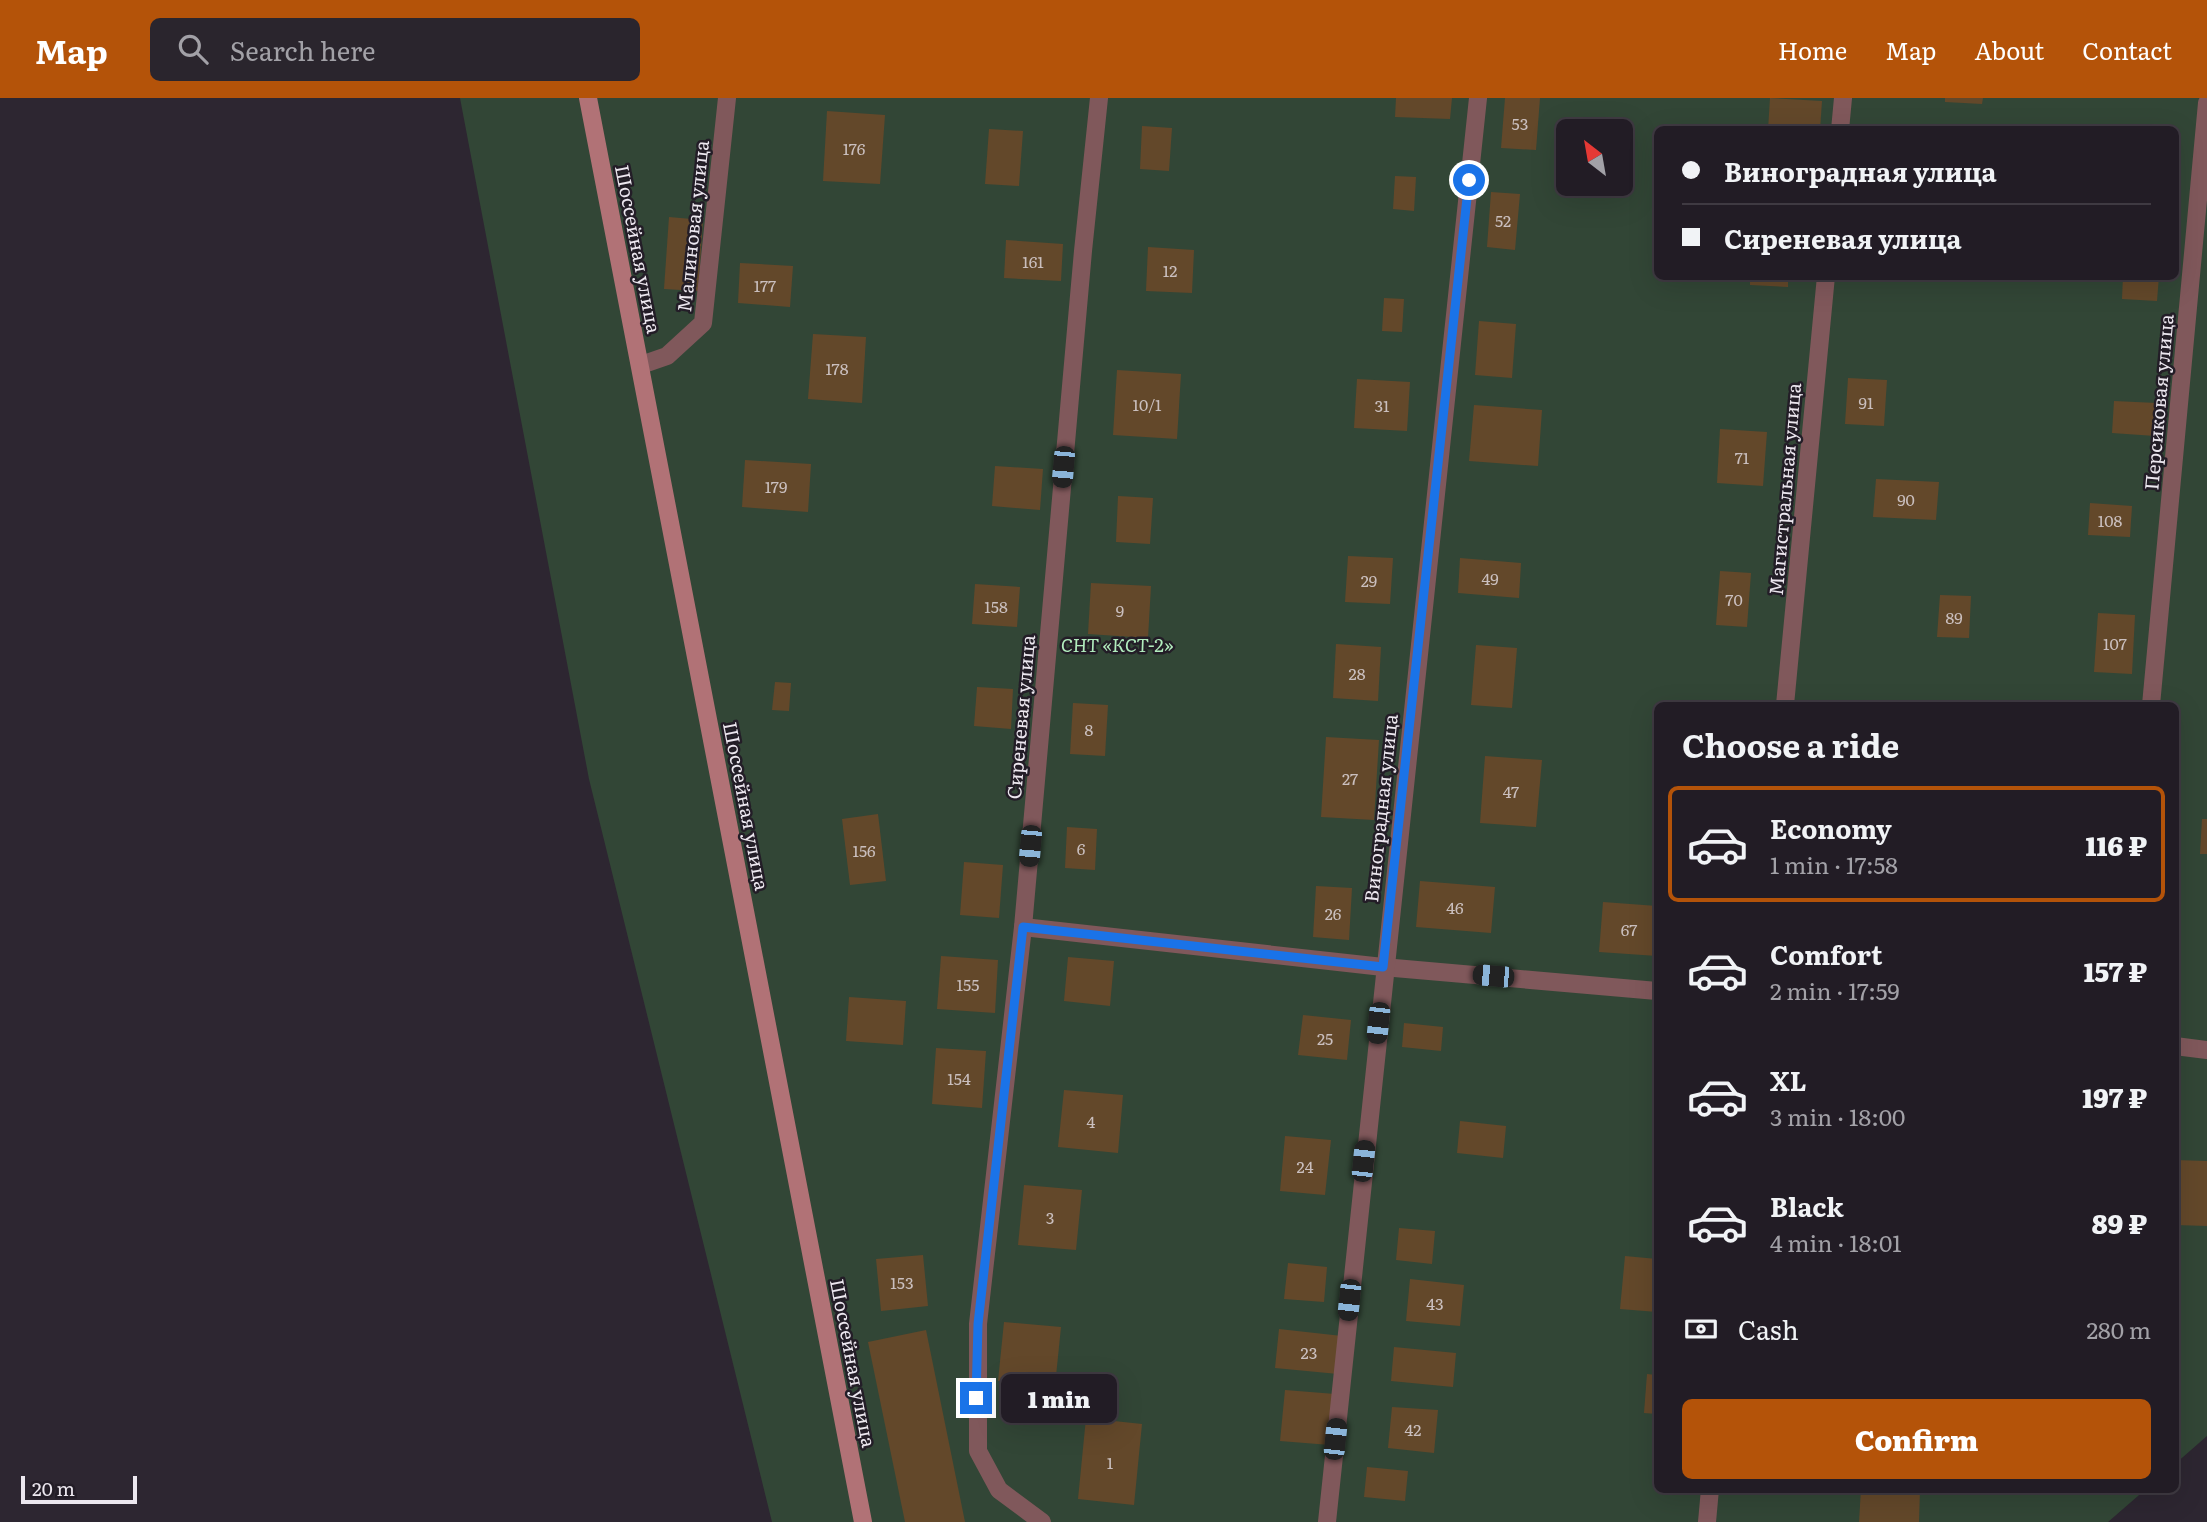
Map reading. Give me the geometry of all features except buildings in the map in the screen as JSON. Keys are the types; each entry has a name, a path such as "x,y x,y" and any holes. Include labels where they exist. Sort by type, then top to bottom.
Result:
{"street":[{"name":"Шоссейная улица","path":"588,98 863,1522"},
{"name":"Малиновая улица","path":"641,365 667,356 703,323 727,98"},
{"name":"Сиреневая улица","path":"1042,1522 999,1490 978,1451 978,1324 1023,927 1083,251 1100,98"},
{"name":"Виноградная улица","path":"1327,1522 1383,967 1478,98"},
{"path":"1840,126 1843,98"},
{"name":"Персиковая улица","path":"2151,702 2207,103"},
{"name":"Магистральная улица","path":"1785,702 1826,280"},
{"path":"1023,927 1383,967 1654,991"},
{"path":"2179,1046 2207,1050"},
{"path":"1707,1522 1710,1493"}],"green space":[{"name":"СНТ «КСТ-2»","path":"460,98 2207,98 2207,1436 2179,1460 2179,702 1654,702 1654,1493 2141,1493 2108,1522 772,1522 589,779"}],"route":[{"path":"976,1398 978,1324 1023,927 1383,967 1469,180"}]}
